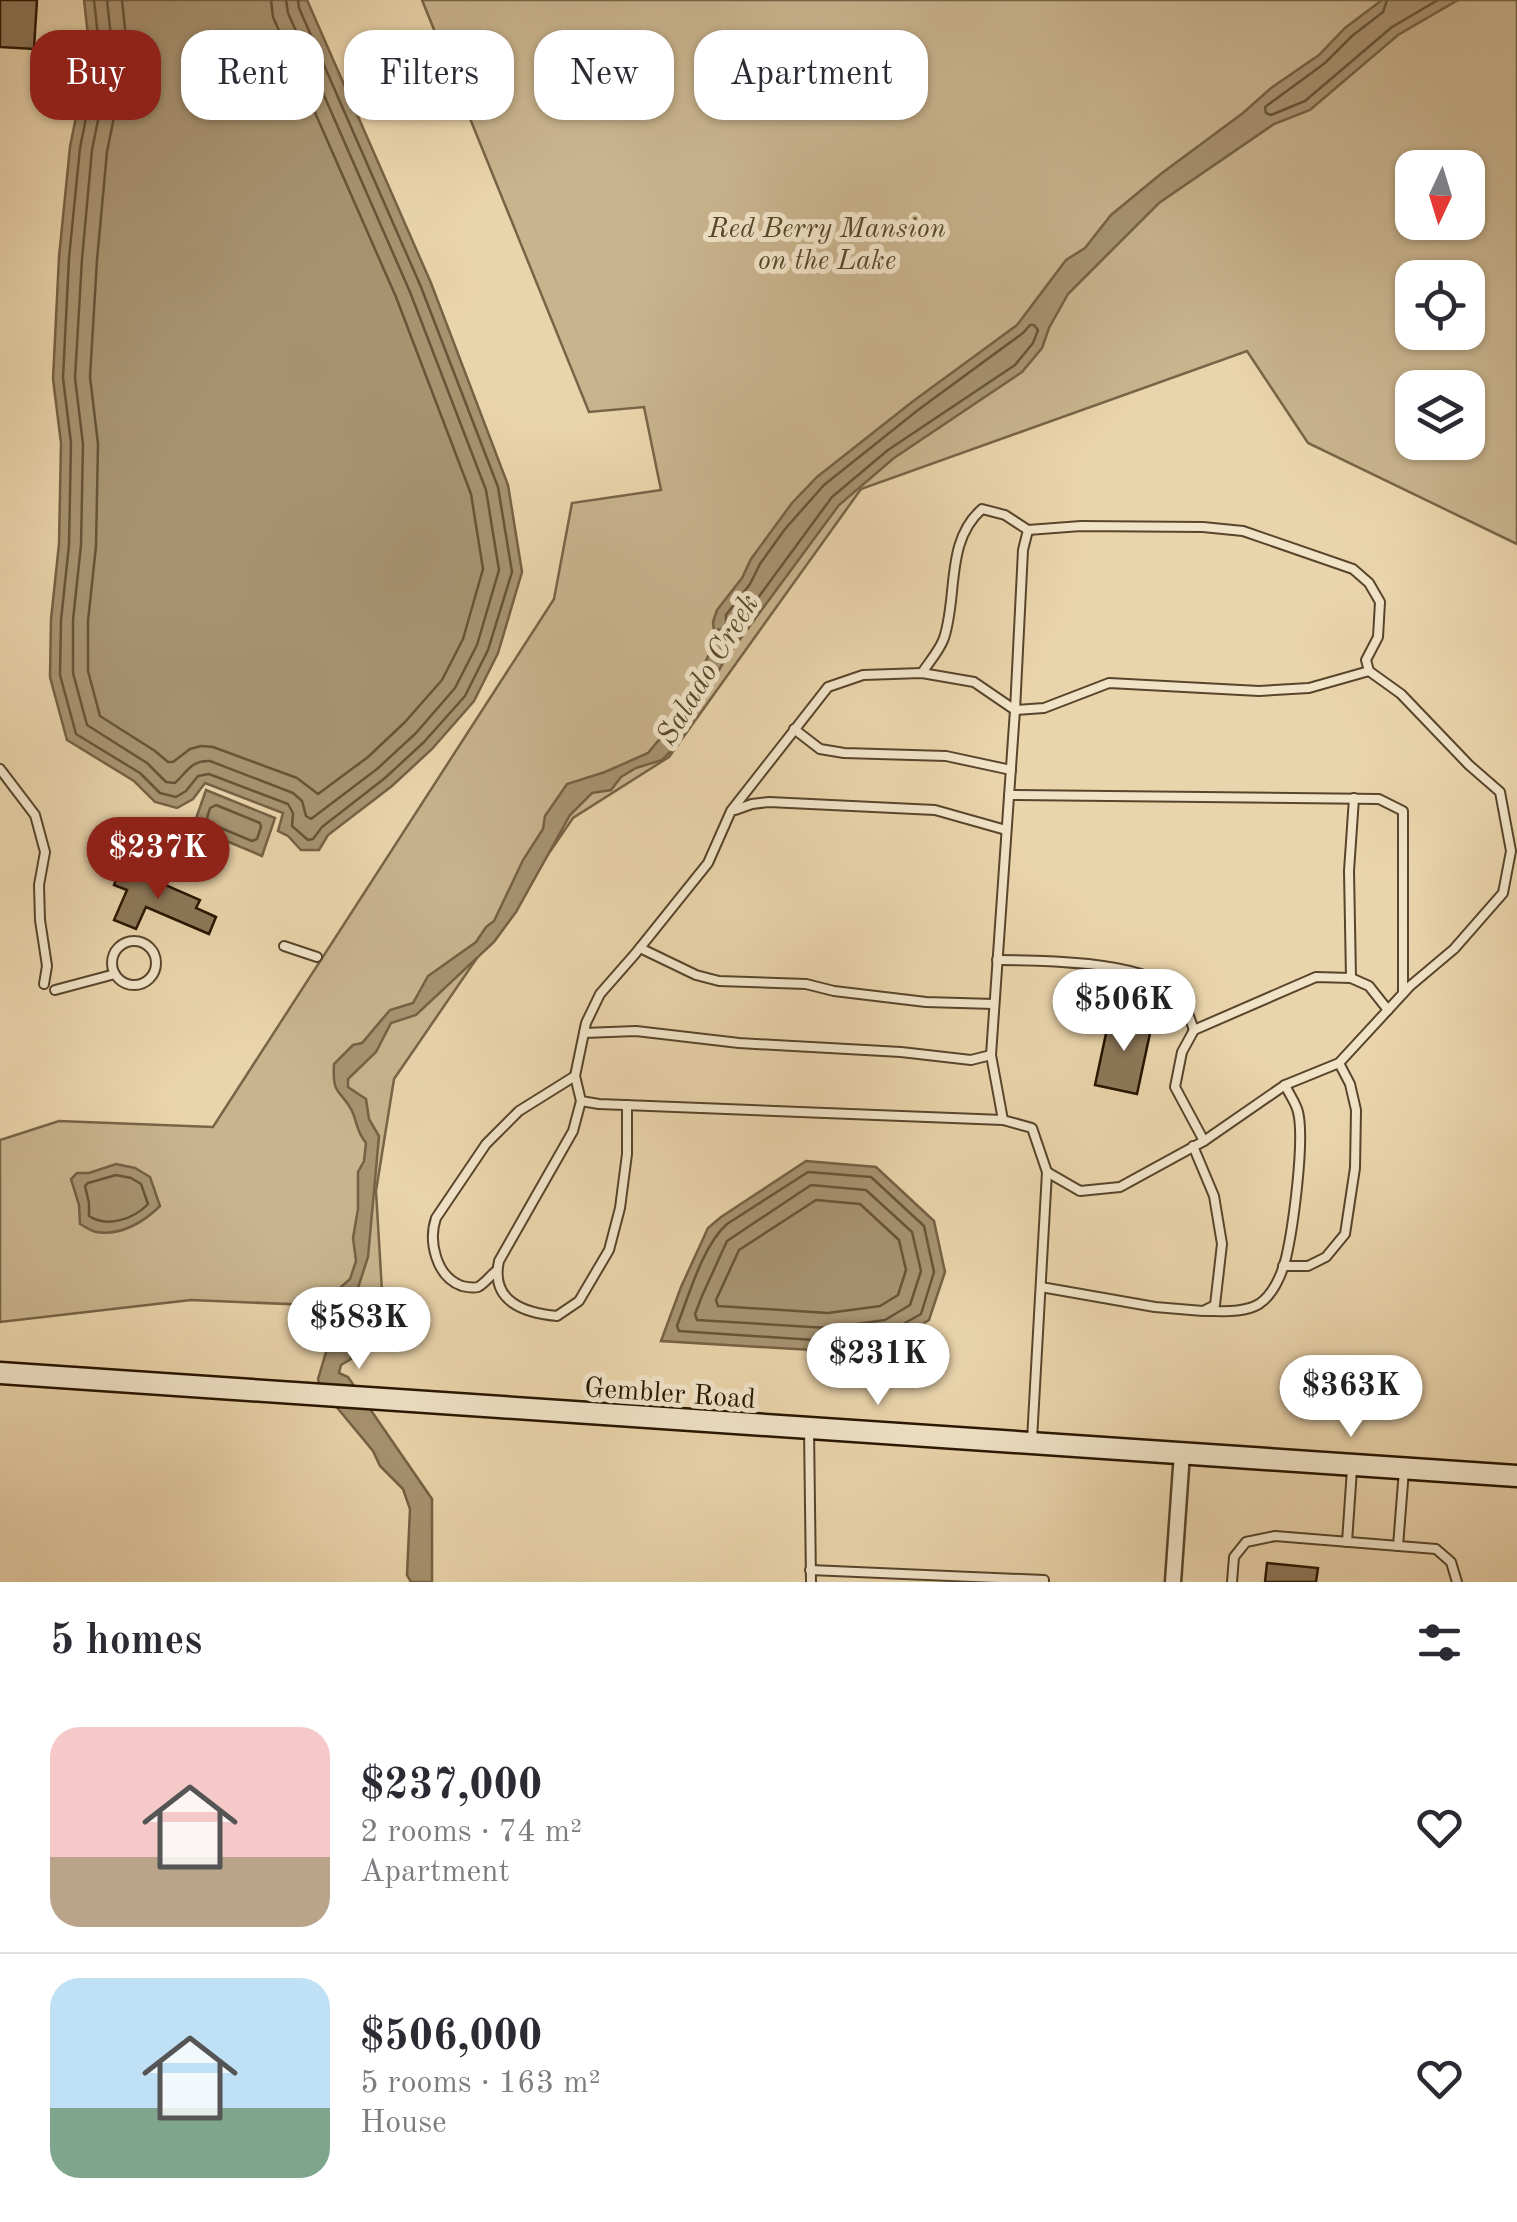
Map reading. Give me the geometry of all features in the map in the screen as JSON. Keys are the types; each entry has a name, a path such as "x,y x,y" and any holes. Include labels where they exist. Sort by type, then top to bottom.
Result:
{"main road":[{"name":"Gembler Road","path":"0,1373 1517,1476"}],"street":[{"path":"1173,1582 1182,1454"}],"lane":[{"path":"922,673 944,640 960,540 982,509 1006,515 1028,530 1098,526 1243,531 1353,569 1369,583 1380,602 1378,637 1366,660 1369,671 1401,694 1500,792 1511,850 1504,893 1454,949 1404,992 1340,1062 1284,1085 1204,1141 1120,1187 1080,1192 1048,1172"},
{"path":"1003,1120 991,1055 1028,530"},
{"path":"627,1105 627,1154 620,1208 609,1250 579,1301 558,1316 516,1308 503,1292 496,1271 498,1261 573,1130 582,1101 575,1076 586,1023 600,994 708,863 731,812 828,686 863,675 922,673 974,682 1015,710 1044,708 1109,684 1259,691 1310,688 1369,671"},
{"path":"794,729 820,750 946,756 1010,770"},
{"path":"0,769 35,815 45,852 39,885 47,966 44,984"},
{"path":"1009,795 1379,799 1403,811 1404,992"},
{"path":"1351,978 1348,870 1354,798"},
{"path":"731,812 769,802 934,810 1006,830"},
{"path":"123,944 144,944 154,955 155,970 146,981 125,984 115,974 112,961 123,944"},
{"path":"284,946 318,957"},
{"path":"640,948 682,970 719,982 806,984 926,1002 994,1004"},
{"path":"997,960 1046,960 1122,970 1160,982 1175,992 1194,1030"},
{"path":"55,990 115,974"},
{"path":"1204,1141 1174,1087 1182,1052 1194,1030 1316,977 1351,978 1370,986 1388,1010"},
{"path":"584,1032 636,1031 971,1060 991,1055"},
{"path":"1284,1266 1308,1266 1326,1256 1345,1234 1355,1168 1356,1110 1340,1062"},
{"path":"496,1271 478,1286 466,1288 452,1281 434,1252 432,1230 436,1218 486,1144 519,1111 575,1076"},
{"path":"1040,1288 1203,1311 1230,1311 1258,1304 1269,1295 1284,1266 1292,1225 1300,1128 1298,1109 1284,1085"},
{"path":"582,1101 1003,1120 1032,1128 1048,1172 1031,1444"},
{"path":"1192,1146 1214,1196 1222,1244 1215,1305 1203,1311"},
{"path":"809,1428 810,1582"},
{"path":"1347,1542 1353,1465"},
{"path":"1398,1546 1404,1468"},
{"path":"1232,1582 1234,1557 1246,1542 1275,1536 1436,1548 1451,1562 1457,1582"},
{"path":"810,1570 1044,1582"}],"green space":[{"name":"Red Berry Mansion on the Lake","path":"422,0 1517,0 1517,544 1308,443 1247,351 861,489 669,757 573,818 394,1079 376,1191 383,1308 191,1300 0,1322 0,1140 59,1121 213,1127 554,599 572,503 661,490 644,407 589,412 471,120 514,120 514,30 434,30"}],"water":[{"path":"84,0 307,0 320,30 181,30 181,120 324,120 324,39 344,84 344,120 360,120 431,283 508,485 522,572 498,653 474,701 432,749 392,786 328,835 319,850 301,850 278,831 283,813 205,783 193,799 177,808 155,802 134,781 67,740 50,677 61,443 53,379 70,147 75,120 161,120 161,30 87,30"},
{"name":"Salado Creek","path":"1382,0 1458,0 1398,35 1310,110 1274,124 1159,203 1068,294 1042,348 1022,372 894,458 839,505 724,661 671,751 662,760 621,777 611,790 592,793 570,815 516,912 494,942 416,1015 391,1023 376,1052 348,1079 348,1087 366,1099 369,1119 379,1136 368,1257 355,1297 351,1359 341,1365 339,1373 348,1377 432,1499 432,1582 411,1582 407,1575 410,1509 403,1489 380,1466 373,1451 320,1387 318,1379 329,1342 333,1294 350,1279 356,1261 353,1238 358,1172 366,1143 352,1111 336,1088 334,1064 353,1045 362,1043 390,1010 413,1003 428,976 476,942 494,921 523,860 543,829 545,816 567,784 648,753 668,734 711,650 720,640 722,632 714,631 713,622 717,610 792,503 817,477 1017,325 1066,260 1085,248 1111,215 1271,88 1319,55 1345,28"},
{"path":"206,790 275,818 262,856 193,827"},
{"path":"806,1161 876,1167 934,1221 945,1272 929,1320 893,1342 829,1351 661,1341 708,1228"},
{"path":"116,1164 135,1168 150,1177 160,1206 123,1230 94,1231 80,1224 71,1179 77,1173"}],"building":[{"path":"0,0 37,0 30,49 0,47"},
{"path":"122,866 200,900 196,908 216,917 209,934 146,907 136,929 114,920 127,890 114,885"},
{"path":"1110,1015 1152,1024 1137,1094 1095,1085"},
{"path":"1267,1563 1318,1568 1316,1582 1265,1582"}]}
